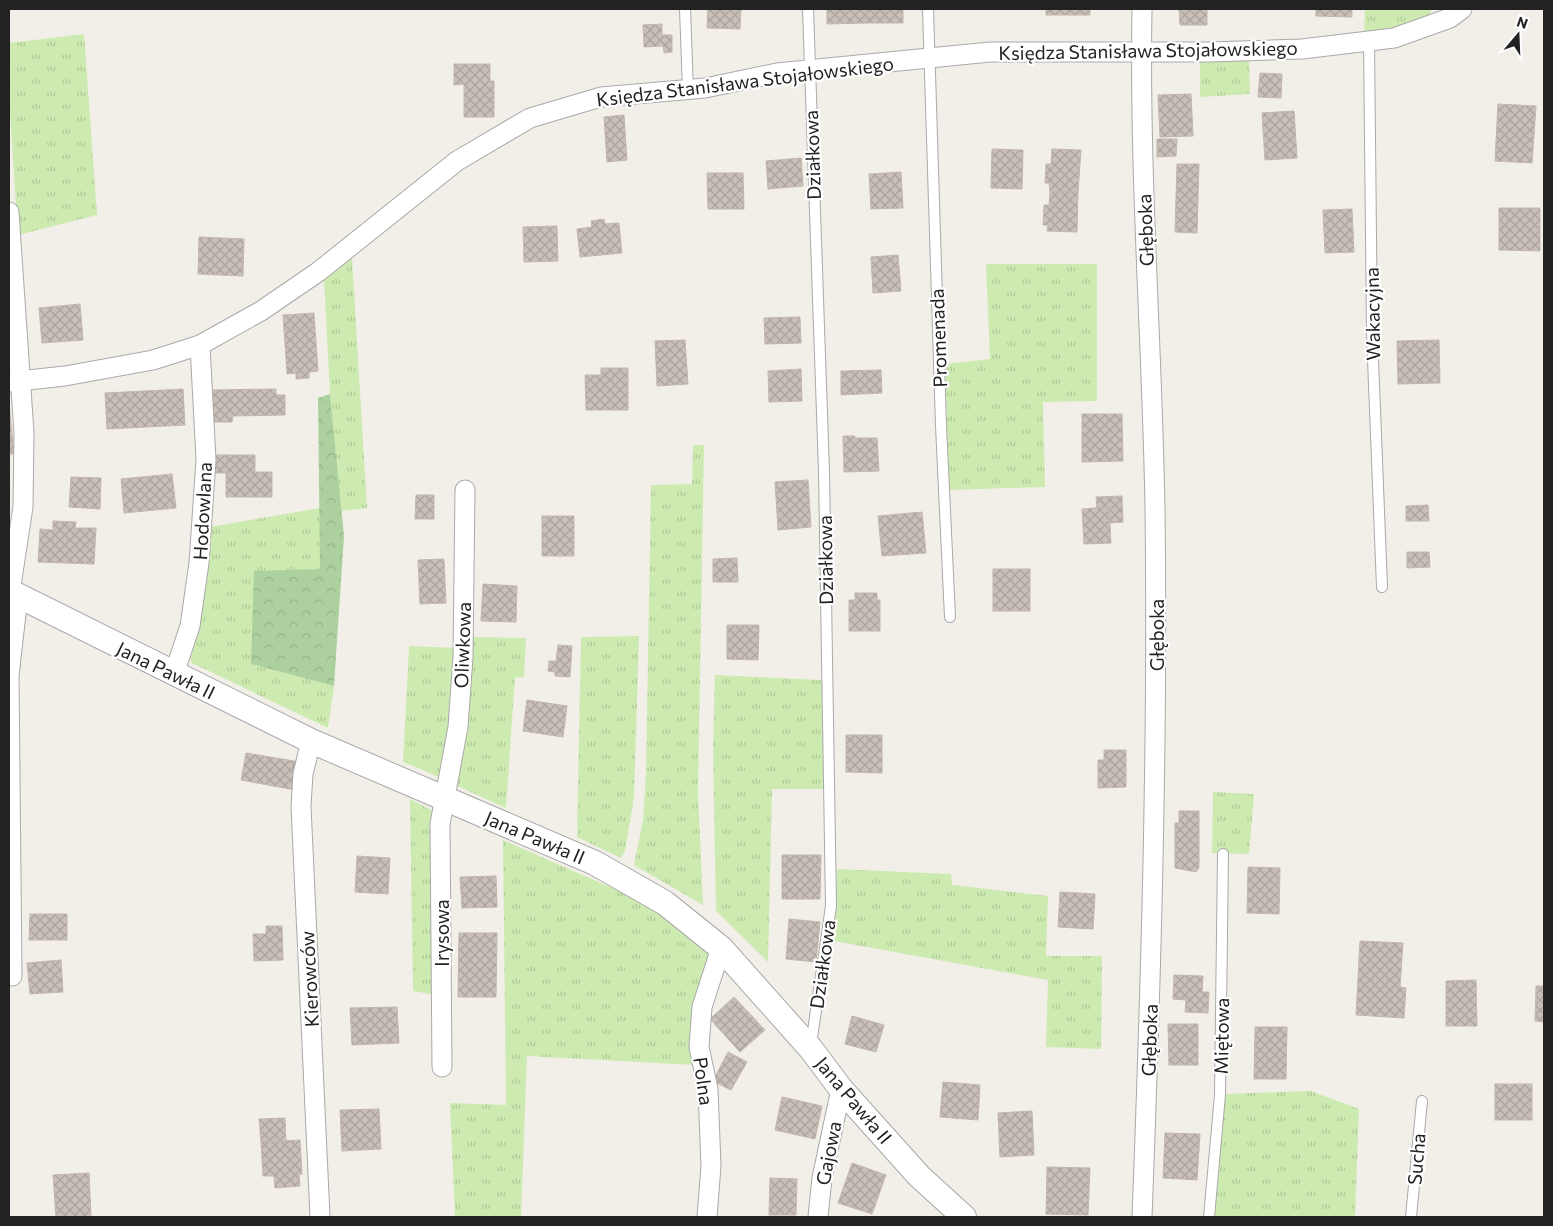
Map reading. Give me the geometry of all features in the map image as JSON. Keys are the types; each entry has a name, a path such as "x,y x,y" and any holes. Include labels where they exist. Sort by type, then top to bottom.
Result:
{"street":[{"name":"Głęboka","path":"1142,9 1145,219 1155,504 1156,717 1151,992 1142,1217"},
{"name":"Księdza Stanisława Stojałowskiego","path":"14,382 65,376 153,360 200,345 261,311 318,272 457,161 530,118 601,97 705,88 777,73 809,69 990,52 1142,52 1302,48 1394,38 1450,18 1462,9"},
{"path":"9,212 14,382 24,433 23,507 12,593 9,676 12,976"},
{"name":"Hodowlana","path":"174,674 190,626 200,563 206,460 200,345"},
{"name":"Oliwkowa","path":"445,798 458,727 463,657 465,490"},
{"name":"Jana Pawła II","path":"12,593 311,741 595,863 665,903 721,948 811,1049 841,1089 920,1176 963,1217"},
{"name":"Kierowców","path":"311,741 303,774 301,806 320,1217"},
{"name":"Irysowa","path":"442,1067 440,824 445,798"},
{"name":"Polna","path":"707,1217 711,1166 708,1099 699,1047 702,1007 721,948"},
{"name":"Gajowa","path":"818,1217 822,1178 841,1089"}],"lane":[{"path":"685,9 688,90"},
{"name":"Działkowa","path":"808,9 824,481 831,906 811,1049"},
{"name":"Promenada","path":"928,9 941,426 950,617"},
{"name":"Wakacyjna","path":"1369,41 1372,334 1382,587"},
{"name":"Miętowa","path":"1209,1217 1220,1095 1223,854"},
{"name":"Sucha","path":"1411,1217 1422,1101"}],"green space":[{"path":"1365,9 1431,9 1430,20 1400,31 1364,33"},
{"path":"84,34 97,215 18,235 9,98 9,43"},
{"path":"1249,61 1250,94 1200,97 1200,62"},
{"path":"352,258 367,508 341,511 330,394 324,278"},
{"path":"986,264 1097,264 1097,401 1043,402 1045,487 949,490 945,364 990,359"},
{"path":"330,394 344,536 334,686 251,664 254,571 320,569 318,398"},
{"path":"693,445 704,445 698,792 703,905 634,865 643,820 646,774 651,485 692,484"},
{"path":"320,508 320,569 251,664 334,686 328,728 192,663 190,658 209,527"},
{"path":"639,636 634,797 625,851 621,858 577,837 581,637"},
{"path":"468,637 526,638 524,677 515,678 506,808 453,784"},
{"path":"409,646 456,648 453,725 444,779 403,762"},
{"path":"715,675 822,680 825,789 772,789 768,962 716,911 713,749"},
{"path":"1213,792 1254,794 1249,854 1212,853"},
{"path":"410,799 431,810 435,817 436,995 413,991"},
{"path":"503,840 642,901 715,954 694,1065 527,1056 521,1217 455,1217 450,1103 506,1105"},
{"path":"837,869 951,874 952,885 1048,896 1046,956 1102,956 1101,1049 1046,1047 1048,980 834,941"},
{"path":"1311,1091 1359,1109 1355,1217 1213,1217 1225,1094"}],"building":[{"path":"708,9 741,9 740,29 707,28"},
{"path":"827,9 866,9 866,23 827,24"},
{"path":"866,9 903,9 903,23 866,23"},
{"path":"1046,9 1090,9 1090,15 1046,15"},
{"path":"1179,9 1207,9 1207,25 1180,25"},
{"path":"1316,9 1352,9 1352,17 1316,16"},
{"path":"662,24 662,35 672,35 672,52 664,53 663,46 644,47 643,25"},
{"path":"454,64 490,64 490,81 494,81 494,117 464,117 464,84 454,85"},
{"path":"1260,73 1282,74 1281,98 1258,97"},
{"path":"1191,94 1193,136 1160,137 1158,95"},
{"path":"1498,104 1536,106 1532,163 1495,161"},
{"path":"1294,111 1297,158 1265,160 1262,113"},
{"path":"624,115 627,160 607,162 604,117"},
{"path":"1157,139 1177,139 1176,156 1157,157"},
{"path":"992,149 1023,150 1022,189 991,188"},
{"path":"1052,149 1081,150 1078,192 1050,192 1049,183 1045,183 1046,164 1051,164"},
{"path":"801,158 803,186 768,189 766,161"},
{"path":"1177,164 1199,164 1197,233 1175,232"},
{"path":"901,172 903,208 871,209 869,174"},
{"path":"707,173 743,173 744,209 708,209"},
{"path":"1050,192 1078,192 1077,232 1047,231 1048,225 1043,225 1044,205 1049,205"},
{"path":"1499,208 1540,208 1540,251 1499,250"},
{"path":"1352,209 1354,252 1325,253 1323,210"},
{"path":"604,219 605,224 619,223 622,253 580,257 577,229 592,227 591,221"},
{"path":"557,226 558,261 524,262 523,227"},
{"path":"199,237 244,239 243,276 198,274"},
{"path":"898,255 901,291 873,293 871,257"},
{"path":"80,304 83,340 42,343 39,308"},
{"path":"314,313 315,328 284,330 283,315"},
{"path":"800,317 801,343 765,344 764,318"},
{"path":"315,328 318,371 309,372 309,378 296,379 296,373 287,374 284,330"},
{"path":"685,340 688,384 657,386 655,341"},
{"path":"1439,340 1440,383 1398,384 1397,341"},
{"path":"601,368 628,368 628,410 586,410 585,375 601,375"},
{"path":"801,369 802,401 769,402 768,371"},
{"path":"881,370 882,393 841,395 841,371"},
{"path":"183,389 185,425 107,429 105,393"},
{"path":"276,389 276,395 285,395 285,415 233,416 232,422 214,422 214,419 207,419 207,390"},
{"path":"9,403 14,454 9,454"},
{"path":"1082,414 1122,414 1123,461 1082,462"},
{"path":"843,436 877,438 879,471 844,472"},
{"path":"211,455 255,455 255,472 272,472 272,497 226,497 226,473 211,473"},
{"path":"172,474 176,508 124,513 121,479"},
{"path":"71,477 101,478 100,509 69,507"},
{"path":"808,480 811,527 778,530 775,482"},
{"path":"416,495 434,495 434,519 415,519"},
{"path":"1122,496 1123,522 1110,523 1109,507 1097,508 1096,497"},
{"path":"1428,505 1429,521 1406,521 1406,506"},
{"path":"1109,507 1111,543 1084,544 1082,509"},
{"path":"922,512 926,553 882,556 878,516"},
{"path":"542,516 574,516 574,556 542,556"},
{"path":"53,521 76,522 75,528 96,528 94,564 38,562 40,529 53,530"},
{"path":"1407,552 1429,552 1430,567 1407,568"},
{"path":"737,558 738,582 713,582 713,559"},
{"path":"444,559 446,603 420,604 418,560"},
{"path":"993,569 1030,569 1030,611 993,611"},
{"path":"483,584 517,586 516,622 481,621"},
{"path":"855,593 877,593 877,600 880,600 880,631 849,631 849,600 855,600"},
{"path":"727,625 759,625 758,660 727,659"},
{"path":"558,645 572,646 570,677 555,676 555,672 548,671 549,661 556,661"},
{"path":"527,700 567,706 563,737 523,731"},
{"path":"846,735 882,735 882,773 846,772"},
{"path":"1104,750 1126,750 1126,787 1098,788 1098,760 1104,760"},
{"path":"246,753 300,762 295,790 241,780"},
{"path":"1179,811 1199,811 1199,868 1196,872 1175,868 1175,823 1179,823"},
{"path":"782,855 821,855 820,899 782,899"},
{"path":"357,856 390,858 388,894 355,892"},
{"path":"1248,867 1280,868 1279,914 1247,913"},
{"path":"496,876 497,907 462,908 460,877"},
{"path":"1060,892 1095,894 1093,929 1058,927"},
{"path":"30,914 67,914 67,940 29,940"},
{"path":"789,919 820,922 816,962 786,959"},
{"path":"266,926 282,926 283,960 254,961 253,934 266,934"},
{"path":"459,933 497,933 496,997 458,997"},
{"path":"1360,941 1403,943 1400,987 1406,988 1404,1018 1356,1015"},
{"path":"61,960 63,992 30,994 27,963"},
{"path":"1174,975 1203,976 1202,992 1209,992 1208,1013 1185,1012 1186,1000 1173,999"},
{"path":"1476,980 1477,1026 1446,1026 1446,981"},
{"path":"1536,986 1544,986 1544,1022 1535,1021"},
{"path":"734,997 765,1030 740,1052 710,1019"},
{"path":"397,1007 399,1043 352,1045 350,1008"},
{"path":"852,1016 884,1025 876,1052 845,1044"},
{"path":"1168,1024 1198,1024 1198,1065 1169,1065"},
{"path":"1255,1027 1287,1027 1286,1079 1254,1079"},
{"path":"728,1052 747,1062 731,1090 713,1081"},
{"path":"943,1082 980,1085 978,1120 940,1117"},
{"path":"1495,1084 1532,1084 1532,1120 1495,1120"},
{"path":"782,1097 822,1106 815,1139 775,1130"},
{"path":"379,1109 381,1149 342,1151 340,1110"},
{"path":"1032,1111 1034,1155 1000,1157 998,1113"},
{"path":"285,1118 286,1141 261,1142 259,1119"},
{"path":"1165,1133 1200,1134 1197,1180 1163,1178"},
{"path":"300,1140 302,1174 299,1175 300,1186 275,1188 274,1176 263,1176 261,1142"},
{"path":"852,1163 886,1175 872,1214 838,1203"},
{"path":"1047,1167 1090,1168 1088,1215 1046,1214"},
{"path":"89,1173 91,1217 56,1217 53,1175"},
{"path":"770,1178 797,1179 796,1215 769,1215"}]}
